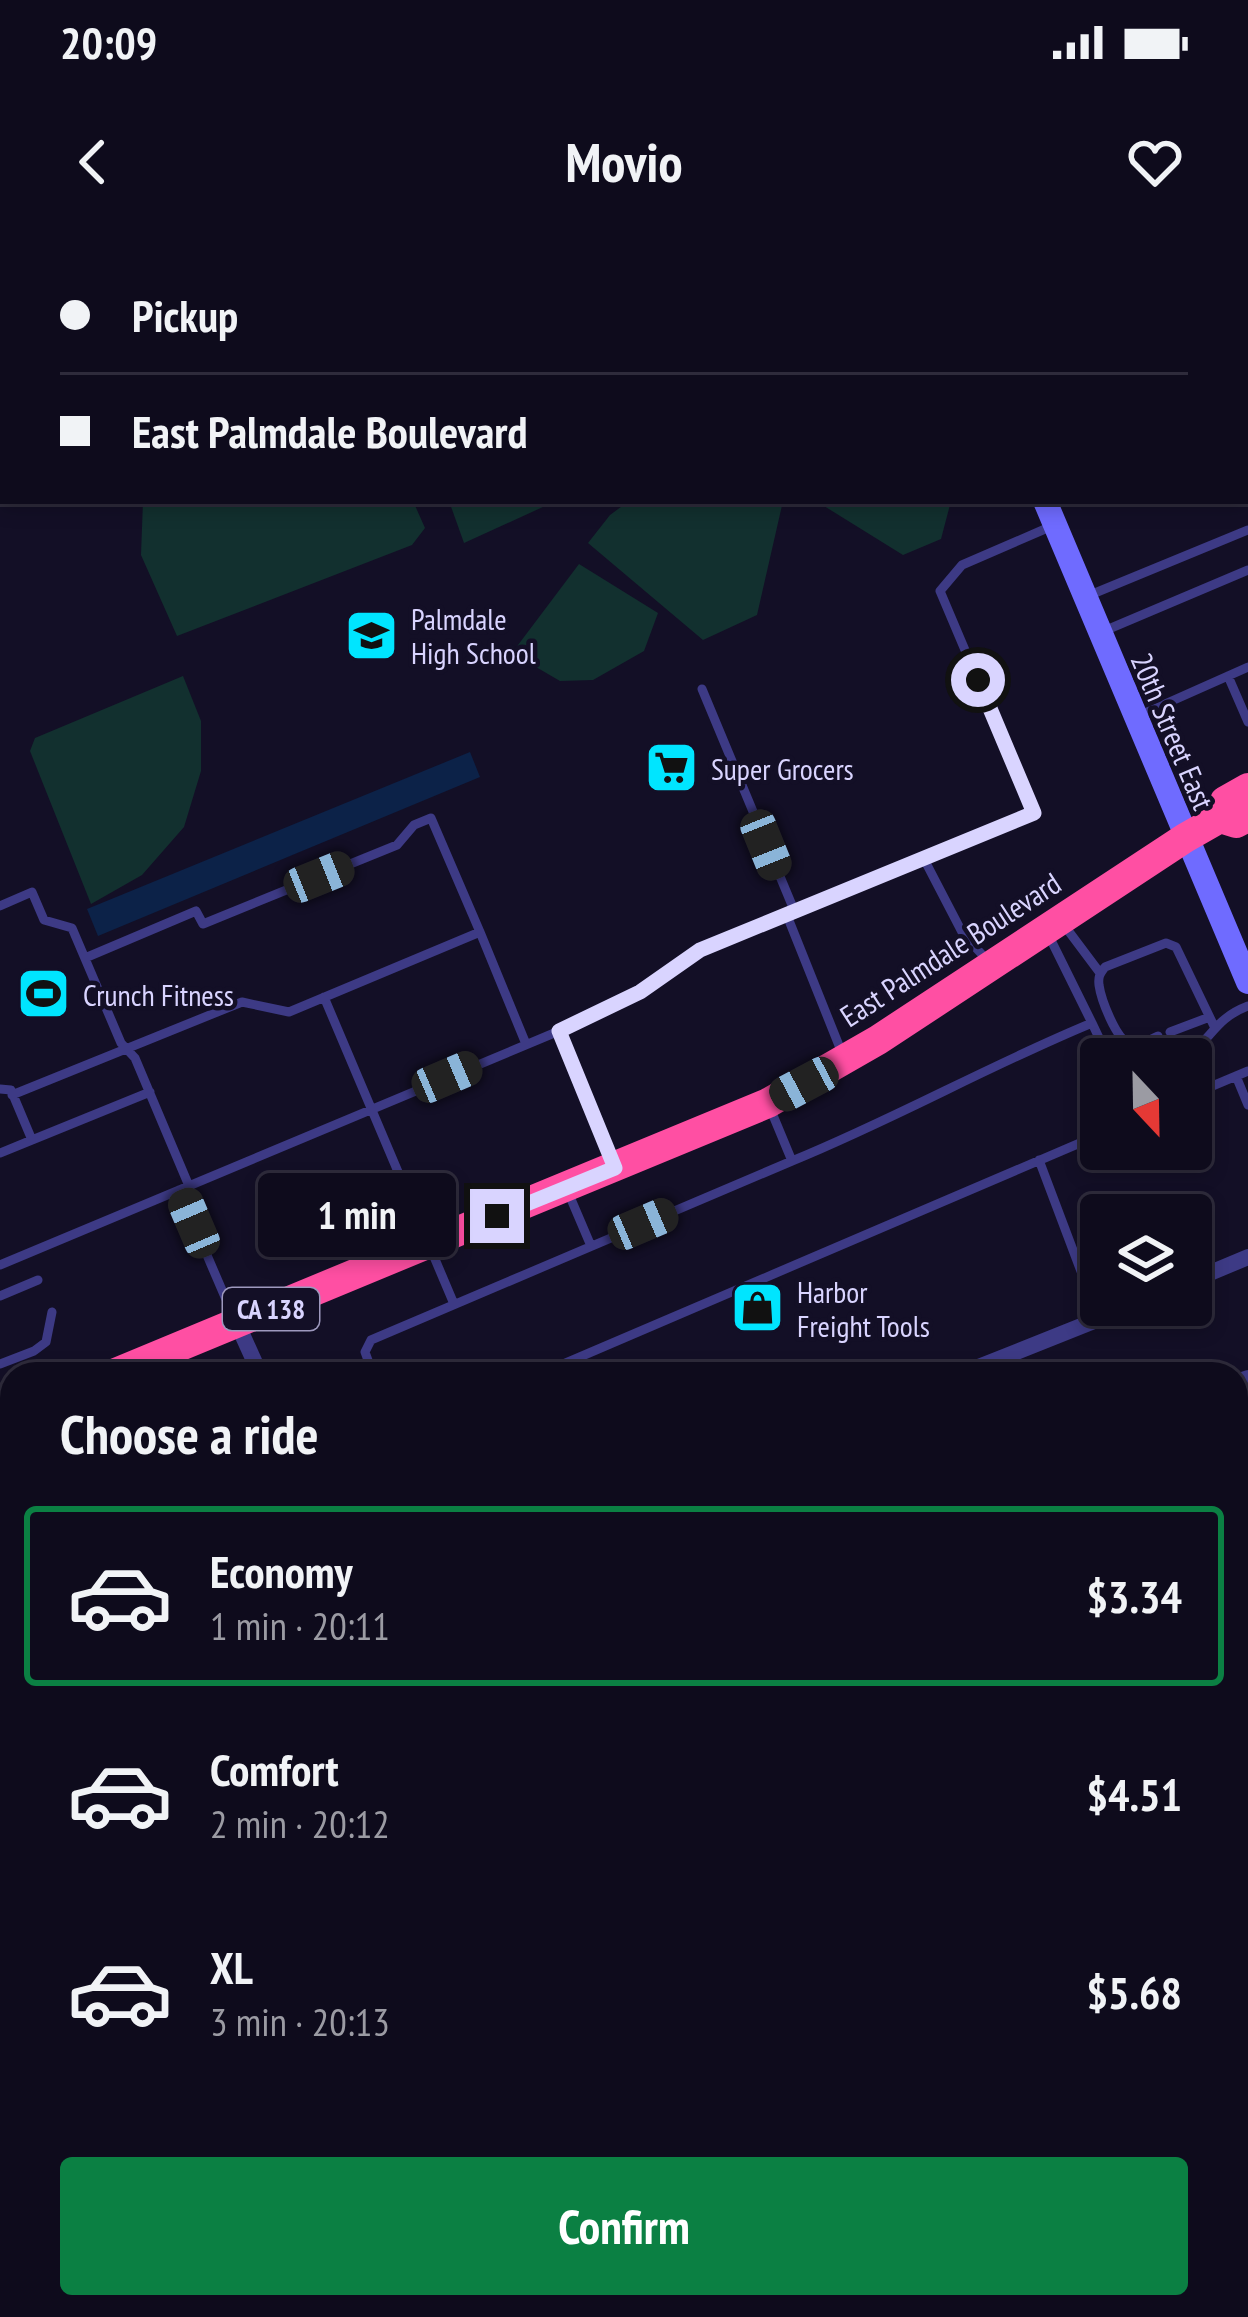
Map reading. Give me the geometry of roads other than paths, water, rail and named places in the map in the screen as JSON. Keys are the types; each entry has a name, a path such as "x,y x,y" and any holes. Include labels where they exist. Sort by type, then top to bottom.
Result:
{"highway":[{"name":"East Palmdale Boulevard","path":"148,1362 768,1103 993,966 1185,838 1234,817 1225,801 1248,788"}],"street":[{"name":"20th Street East","path":"1050,513 1185,838 1240,944 1248,982"},
{"path":"1212,1272 1248,1257"},
{"path":"237,1323 255,1362"},
{"path":"991,1362 1081,1326"}],"lane":[{"path":"0,1265 559,1031 640,992 700,950 1034,813 940,591 962,566 1050,513"},
{"path":"1085,597 1248,530"},
{"path":"1100,633 1248,569"},
{"path":"1135,717 1248,668"},
{"path":"1228,676 1248,722"},
{"path":"702,688 844,1060"},
{"path":"85,958 196,910 203,924 397,845 414,825 431,818 526,1044"},
{"path":"924,859 963,934 993,966"},
{"path":"0,905 32,892 44,920 72,928 150,1092 237,1323"},
{"path":"1052,923 1100,974"},
{"path":"1052,923 1100,1038"},
{"path":"13,1095 242,1002 289,1012 481,932"},
{"path":"1204,1038 1210,1022 1172,944 1148,947 1105,967 1100,974 1099,986 1120,1037 1130,1044 1210,1022 1248,1006"},
{"path":"324,997 454,1304"},
{"path":"369,1362 365,1352 370,1340 920,1105 960,1080 1093,1023"},
{"path":"559,1031 615,1168"},
{"path":"1212,1086 1248,1071"},
{"path":"1236,1076 1248,1105"},
{"path":"0,1089 11,1090 32,1140"},
{"path":"0,1153 150,1092"},
{"path":"768,1103 792,1161"},
{"path":"568,1362 1080,1143"},
{"path":"1039,1160 1080,1269"},
{"path":"566,1187 591,1246"},
{"path":"0,1296 38,1280"},
{"path":"6,1362 34,1352 46,1342 52,1312"}],"water":[{"path":"470,752 480,777 98,936 87,909"}],"place":[{"name":"Palmdale High School","path":"372,635"},
{"name":"Super Grocers","path":"672,768"},
{"name":"Crunch Fitness","path":"44,994"},
{"name":"Harbor Freight Tools","path":"758,1308"}]}
